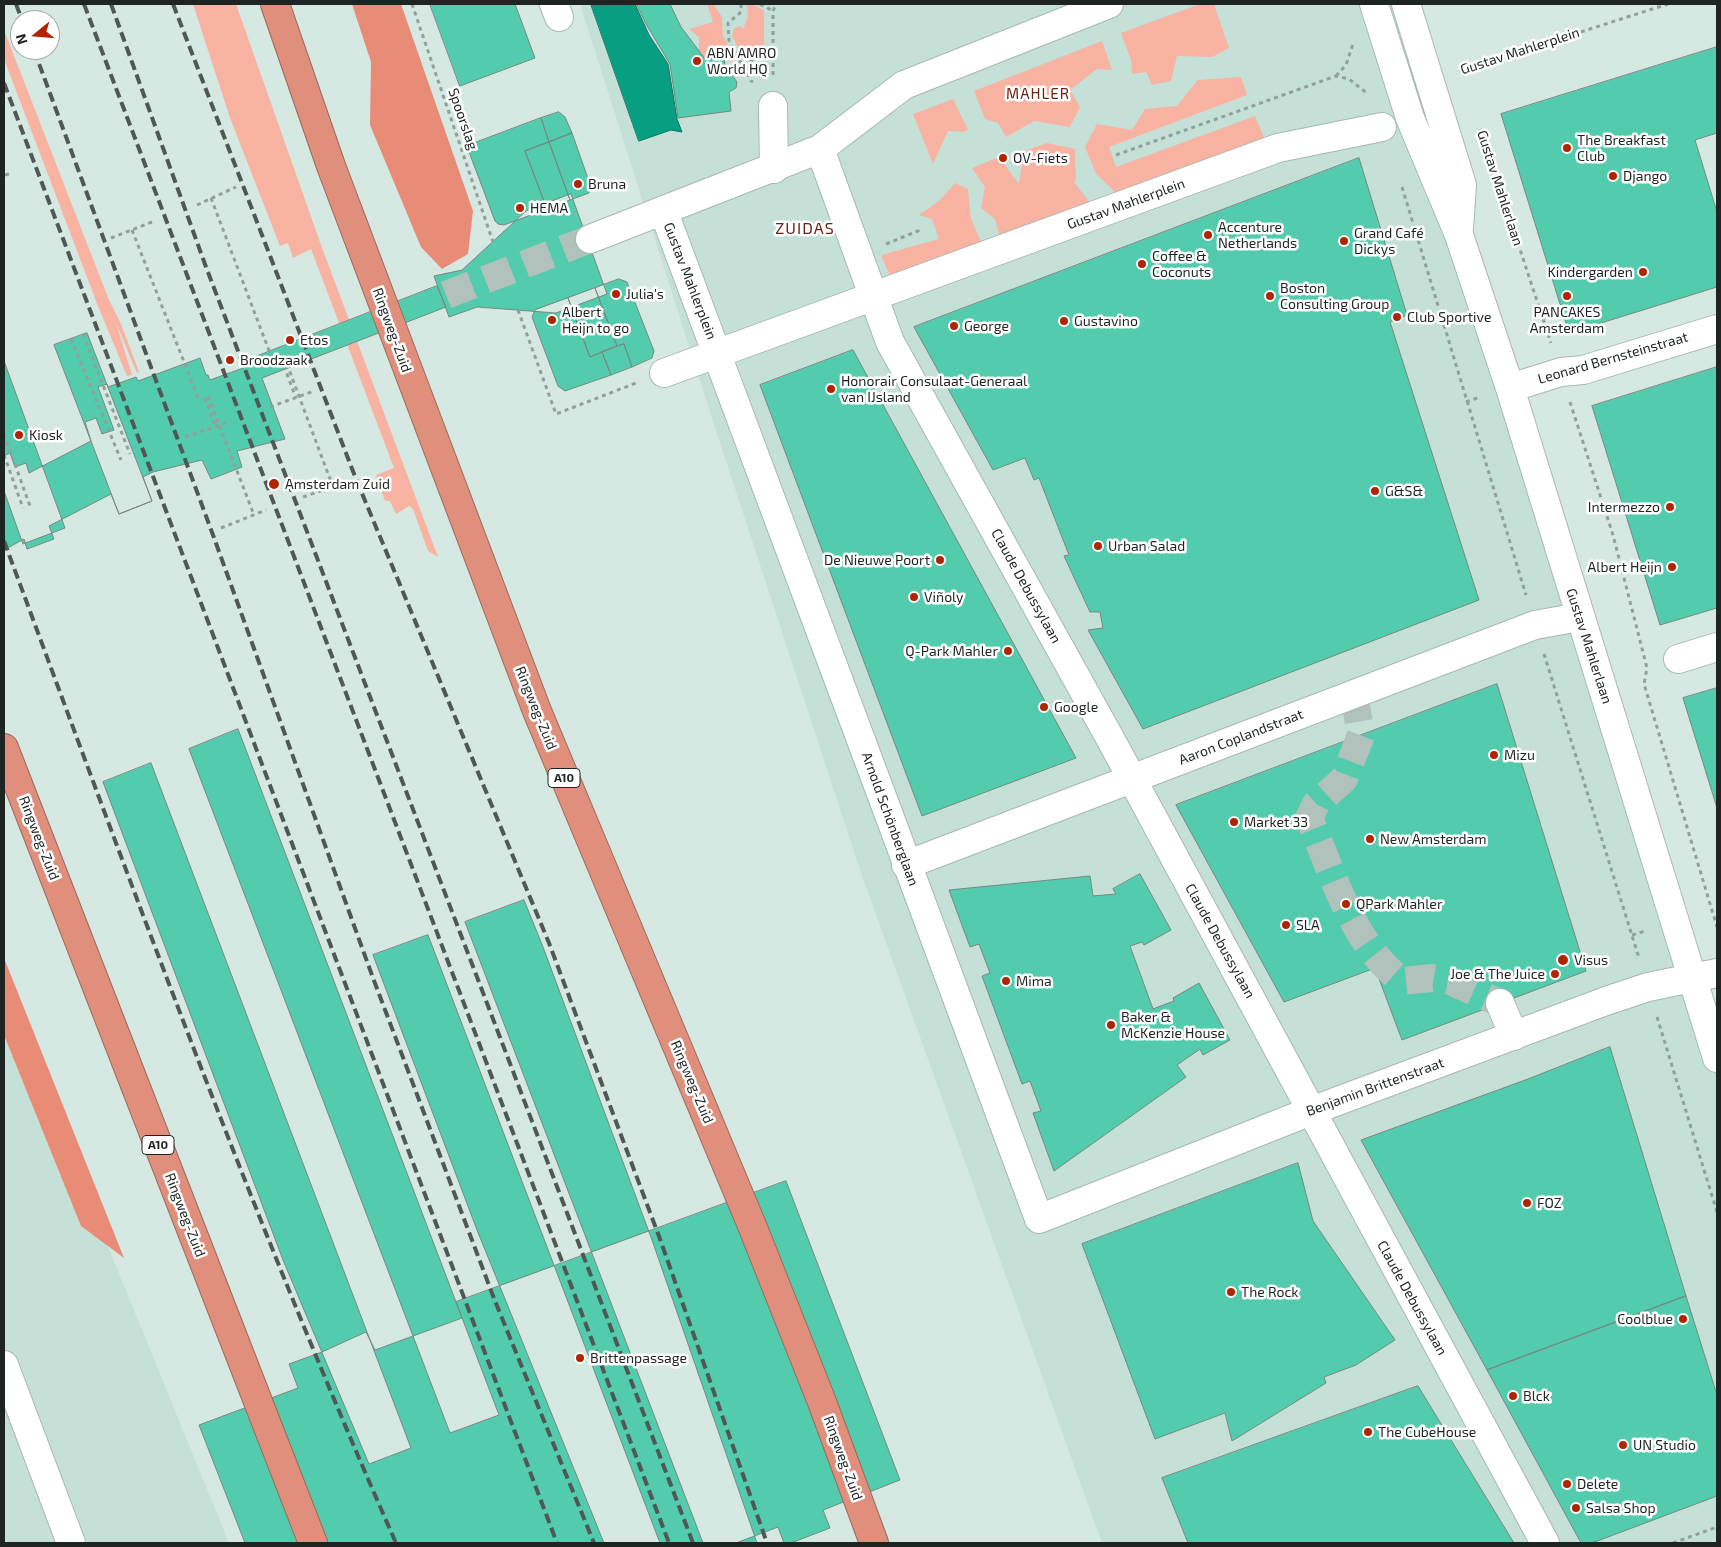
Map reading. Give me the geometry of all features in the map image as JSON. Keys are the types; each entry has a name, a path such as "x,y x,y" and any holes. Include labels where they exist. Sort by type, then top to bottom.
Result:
{"highway":[{"name":"Ringweg-Zuid","path":"275,4 335,175 537,712 753,1228 822,1402 874,1543"},
{"name":"Ringweg-Zuid","path":"4,748 313,1543"}],"street":[{"name":"Gustav Mahlerplein","path":"590,239 774,169 820,149 904,85 1109,4"},
{"name":"Gustav Mahlerlaan","path":"1374,4 1410,118 1459,235 1510,388 1579,617 1705,976 1717,1058"},
{"name":"Gustav Mahlerlaan","path":"1406,4 1462,185 1459,235"},
{"path":"773,95 774,169"},
{"name":"Gustav Mahlerplein","path":"664,373 1278,148 1382,127"},
{"path":"820,149 874,296"},
{"name":"Gustav Mahlerplein","path":"663,210 743,419"},
{"name":"Claude Debussylaan","path":"874,296 890,342 1131,778 1545,1543"},
{"name":"Leonard Bernsteinstraat","path":"1510,388 1561,372 1583,370 1717,329"},
{"name":"Arnold Schönberglaan","path":"743,419 906,865 1039,1218"},
{"name":"Aaron Coplandstraat","path":"906,865 1535,625 1579,617"},
{"path":"1678,659 1717,647"},
{"name":"Benjamin Brittenstraat","path":"1039,1218 1311,1111 1648,987 1705,976"},
{"path":"1500,1003 1514,1036"},
{"path":"4,1365 71,1543"}],"path":[{"name":"Spoorslag","path":"412,4 493,242"},
{"path":"741,4 741,12 728,23 729,40 751,81 773,95"},
{"path":"760,4 773,11"},
{"path":"773,95 773,11 776,4"},
{"name":"Gustav Mahlerplein","path":"1429,80 1668,4"},
{"path":"1116,156 1251,105 1336,76 1346,65 1354,38"},
{"path":"743,67 756,58 773,56"},
{"path":"1458,61 1464,80"},
{"path":"1336,76 1349,79 1373,98 1401,90"},
{"name":"Gustav Mahlerlaan","path":"1480,127 1561,372 1612,535 1647,668 1644,684 1717,927"},
{"path":"197,204 236,187"},
{"path":"211,198 276,369"},
{"path":"111,238 152,222"},
{"path":"887,244 923,229"},
{"path":"132,230 199,400"},
{"path":"518,310 556,414 664,373"},
{"path":"83,334 130,454"},
{"path":"71,339 121,460"},
{"path":"296,398 286,365 333,487"},
{"path":"270,407 314,392"},
{"path":"215,426 206,397 254,515"},
{"path":"185,437 231,421"},
{"path":"4,434 30,506"},
{"path":"4,455 24,508"},
{"path":"303,498 350,481"},
{"path":"221,528 266,510"},
{"path":"1674,1543 1717,1527"}],"shaded area":[{"path":"193,4 236,4 321,245 438,557 428,551 413,509 409,506 396,514 390,501 385,501 376,475 394,468 311,249 293,258 288,243 280,246 230,118"},
{"path":"352,4 401,4 473,211 468,254 442,269 421,247 370,125 371,62"},
{"path":"580,4 1386,4 1717,1056 1717,1543 1102,1543 860,870 710,412"},
{"path":"591,4 635,4 649,35 668,64 677,119 682,132 671,130 639,141"},
{"path":"707,4 713,4 722,17 723,36 733,53 734,63 724,57 705,59 699,52 699,37 689,29 713,22"},
{"path":"747,4 753,4 764,11 764,51 754,51 745,60 732,36 734,29 740,26 743,29 748,17"},
{"path":"1200,4 1214,4 1229,48 1212,57 1177,56 1171,81 1152,85 1146,72 1132,74 1131,60 1121,33"},
{"path":"4,30 10,45 10,60 16,60 109,300 121,324 139,372 137,373 116,323 132,375 127,376 98,306 4,59"},
{"path":"1102,41 1112,70 1097,69 1070,90 1080,107 1070,127 1034,121 1006,137 998,123 985,119 974,91"},
{"path":"1241,77 1247,95 1109,147 1116,167 1255,116 1265,140 1117,194 1096,174 1085,147 1097,124 1132,130 1145,109 1177,106 1198,80"},
{"path":"953,99 968,130 963,132 948,131 933,164 913,114"},
{"path":"1047,143 1075,149 1076,180 1074,182 1091,204 1000,238 995,219 981,208 985,187 972,168 999,157 1019,184 1024,151"},
{"path":"955,183 968,189 971,219 982,244 890,276 881,255 939,239 932,219 919,215 939,201"},
{"path":"4,958 124,1258 81,1226 4,1035"},
{"path":"4,982 27,1048 229,1543 4,1543"}],"building":[{"path":"430,4 515,4 535,58 460,86"},
{"name":"ABN AMRO World HQ","path":"637,4 670,4 681,27 705,59 724,57 726,74 732,75 737,82 736,88 729,92 731,111 678,118 670,64 646,24"},
{"name":"Django","path":"1717,47 1717,133 1695,140 1717,212 1717,287 1569,333 1501,114"},
{"path":"559,112 565,117 572,133 549,142 541,118"},
{"path":"541,118 549,142 525,151 547,209 504,225 498,224 495,221 469,152 470,148 474,143"},
{"path":"572,133 591,187 589,193 570,200 549,142"},
{"path":"549,142 570,200 547,209 525,151"},
{"path":"1359,158 1407,315 1390,322 1479,600 1143,729 1088,630 1103,628 1100,612 1090,612 1064,556 1069,555 1039,478 1034,480 1025,458 993,470 914,327"},
{"path":"571,194 607,294 556,313 477,307 449,317 434,276 462,270 526,211"},
{"path":"619,279 627,282 654,351 652,358 632,367 624,344 617,346 595,288"},
{"path":"437,286 446,307 262,378 285,439 237,451 242,467 211,479 202,460 153,472 143,477 152,501 119,514 111,494 49,526 54,539 27,549 24,539 4,550 4,456 10,453 15,467 26,463 29,473 91,441 85,422 96,418 102,434 114,430 98,387 107,384 108,387 136,377 138,381 200,358 206,375 208,375 210,380 257,363 255,357"},
{"path":"595,288 617,346 590,357 568,298"},
{"path":"568,298 590,357 602,352 611,375 565,391 558,386 532,317 535,310"},
{"path":"87,333 152,501 119,514 54,345"},
{"path":"624,344 632,367 611,375 602,352"},
{"name":"Viñoly","path":"853,350 1076,758 922,816 760,385"},
{"path":"4,361 65,528 23,544 4,491"},
{"name":"Intermezzo","path":"1717,367 1717,608 1660,625 1592,406"},
{"name":"New Amsterdam","path":"1497,684 1586,971 1402,1040 1375,968 1284,1002 1176,805"},
{"path":"1717,688 1717,808 1683,698"},
{"path":"238,729 499,1415 450,1433 189,749"},
{"path":"151,763 411,1448 369,1464 283,1260 103,782"},
{"name":"Baker & McKenzie House","path":"1140,874 1171,930 1144,945 1142,942 1130,946 1153,1009 1174,1001 1173,998 1199,983 1230,1040 1203,1055 1200,1049 1177,1065 1186,1077 1054,1171 1033,1113 1041,1111 1030,1081 1022,1084 982,976 990,973 979,944 970,947 949,890 1090,876 1093,896 1116,894 1113,889"},
{"path":"524,900 652,1240 757,1543 703,1543 465,922"},
{"path":"428,935 660,1543 604,1543 477,1230 373,955"},
{"name":"FOZ","path":"1610,1047 1686,1296 1487,1370 1361,1140"},
{"name":"The Rock","path":"1298,1163 1313,1221 1395,1340 1356,1365 1324,1377 1326,1383 1232,1441 1225,1413 1155,1439 1082,1244"},
{"name":"Brittenpassage","path":"786,1181 900,1480 823,1510 830,1528 791,1543 784,1543 778,1527 736,1543 245,1543 199,1425 298,1388 289,1364 322,1352 366,1332 375,1350 462,1318 456,1302"},
{"name":"UN Studio","path":"1686,1296 1717,1395 1717,1496 1592,1543 1581,1543 1487,1370"},
{"name":"The CubeHouse","path":"1418,1386 1514,1543 1188,1543 1162,1478"}],"tunnel":[{"path":"446,295 590,239"},
{"path":"1354,694 1361,735 1344,779 1316,804 1309,818 1346,906 1370,948 1385,966 1402,981 1432,978 1450,981 1500,1003"}],"railway":[{"path":"16,4 18,10"},
{"path":"84,4 669,1543"},
{"path":"111,4 206,267 693,1543"},
{"path":"173,4 356,479 549,943 660,1239 767,1543"},
{"path":"38,60 213,535 373,978 495,1301 594,1543"},
{"path":"4,83 557,1543"},
{"path":"4,541 241,1171 343,1420 396,1543"}],"place":[{"name":"ABN AMRO World HQ","path":"697,61"},
{"name":"The Breakfast Club","path":"1567,148"},
{"name":"OV-Fiets","path":"1003,158"},
{"name":"Django","path":"1613,176"},
{"name":"Bruna","path":"578,184"},
{"name":"HEMA","path":"520,208"},
{"name":"Accenture Netherlands","path":"1208,235"},
{"name":"Grand Café Dickys","path":"1344,241"},
{"name":"Coffee & Coconuts","path":"1142,264"},
{"name":"Kindergarden","path":"1643,272"},
{"name":"Julia's","path":"616,294"},
{"name":"Boston Consulting Group","path":"1270,296"},
{"name":"PANCAKES Amsterdam","path":"1567,296"},
{"name":"Club Sportive","path":"1397,317"},
{"name":"Albert Heijn to go","path":"552,320"},
{"name":"Gustavino","path":"1064,321"},
{"name":"George","path":"954,326"},
{"name":"Etos","path":"290,340"},
{"name":"Broodzaak","path":"230,360"},
{"name":"Honorair Consulaat-Generaal van IJsland","path":"831,389"},
{"name":"Kiosk","path":"19,435"},
{"name":"Amsterdam Zuid","path":"274,484"},
{"name":"G&S&","path":"1375,491"},
{"name":"Intermezzo","path":"1670,507"},
{"name":"Urban Salad","path":"1098,546"},
{"name":"De Nieuwe Poort","path":"940,560"},
{"name":"Albert Heijn","path":"1672,567"},
{"name":"Viñoly","path":"914,597"},
{"name":"Q-Park Mahler","path":"1008,651"},
{"name":"Google","path":"1044,707"},
{"name":"Mizu","path":"1494,755"},
{"name":"Market 33","path":"1234,822"},
{"name":"New Amsterdam","path":"1370,839"},
{"name":"QPark Mahler","path":"1346,904"},
{"name":"SLA","path":"1286,925"},
{"name":"Visus","path":"1563,960"},
{"name":"Joe & The Juice","path":"1555,974"},
{"name":"Mima","path":"1006,981"},
{"name":"Baker & McKenzie House","path":"1111,1025"},
{"name":"FOZ","path":"1527,1203"},
{"name":"The Rock","path":"1231,1292"},
{"name":"Coolblue","path":"1683,1319"},
{"name":"Brittenpassage","path":"580,1358"},
{"name":"Blck","path":"1513,1396"},
{"name":"The CubeHouse","path":"1368,1432"},
{"name":"UN Studio","path":"1623,1445"},
{"name":"Delete","path":"1567,1484"},
{"name":"Salsa Shop","path":"1576,1508"}],"district":[{"name":"MAHLER","path":"1038,94"},
{"name":"ZUIDAS","path":"805,229"}]}
